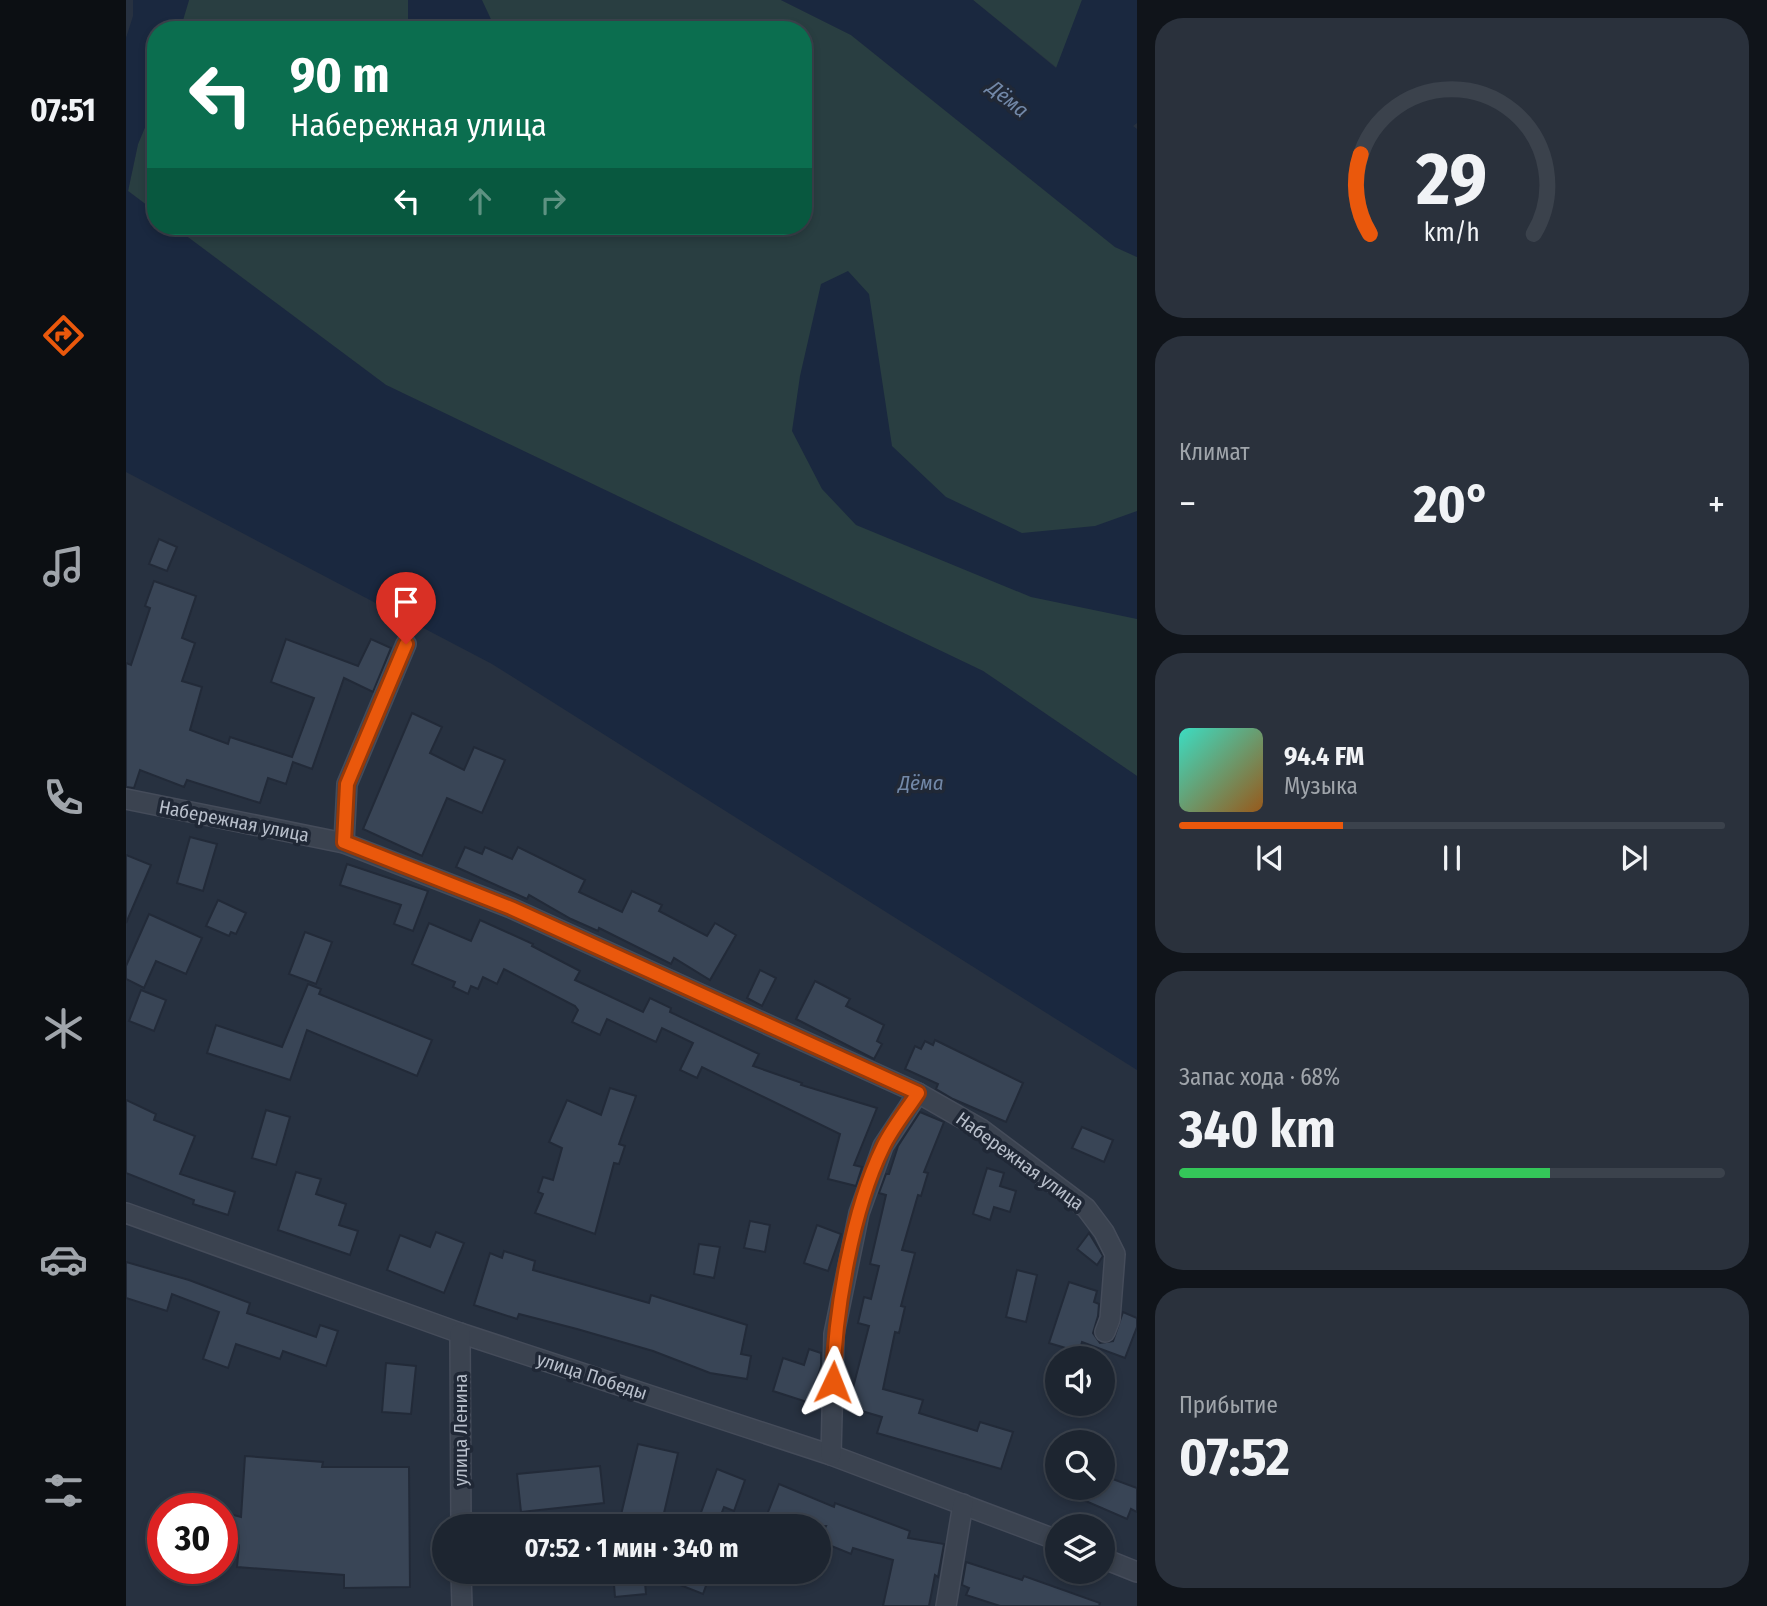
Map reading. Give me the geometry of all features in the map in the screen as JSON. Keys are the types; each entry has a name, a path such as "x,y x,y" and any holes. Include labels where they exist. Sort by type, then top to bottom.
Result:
{"street":[{"path":"344,842 347,784 406,644"},
{"name":"Набережная улица","path":"126,799 344,842 511,908 918,1093 981,1129 1086,1208 1104,1232 1115,1254 1110,1320 1105,1332"},
{"path":"831,1455 834,1334 859,1213 883,1146 918,1093"},
{"name":"улица Победы","path":"126,1213 460,1333 831,1455 1045,1535"},
{"name":"улица Ленина","path":"460,1333 461,1514"},
{"path":"946,1606 963,1504"},
{"path":"1115,1563 1137,1572"},
{"path":"461,1584 462,1606"}],"green space":[{"path":"189,0 781,0 851,35 1115,247 1137,257 1137,776 983,671 386,385 185,235 812,235 812,21 183,21"},
{"path":"973,0 1082,0 1057,68"},
{"path":"147,122 147,205 128,191 138,144"}],"water":[{"name":"Дёма","path":"133,0 189,0 183,21 147,21 147,122 138,144 128,191 147,205 147,235 185,235 386,385 983,671 1137,776 1137,1070 492,664 126,472 126,38 133,16"},
{"path":"408,0 482,0 492,21 408,21"},
{"path":"781,0 973,0 1056,68 1082,0 1137,0 1137,123 1133,126 1137,129 1137,257 1115,247 851,35"},
{"path":"848,271 869,294 892,446 946,497 1022,533 1095,526 1137,511 1137,619 1031,597 856,525 822,489 792,431 800,376 821,284"}],"building":[{"path":"159,539 177,547 167,571 149,564"},
{"path":"154,581 196,596 182,638 195,643 182,681 202,687 190,730 228,744 230,737 292,757 314,698 271,682 286,639 358,666 371,639 391,648 373,692 344,678 312,769 293,762 286,784 268,778 260,803 187,780 184,787 140,770 134,788 126,787 126,663 131,665 150,608 145,606"},
{"path":"412,713 442,727 430,753 464,770 474,747 505,760 482,813 447,798 422,856 363,829"},
{"path":"190,837 217,844 203,891 177,883"},
{"path":"465,847 482,854 485,847 512,859 518,847 585,880 579,892 622,912 632,891 662,905 659,911 707,936 715,923 736,935 710,980 674,958 671,964 599,928 598,931 571,919 529,895 527,899 456,867"},
{"path":"126,855 151,865 126,923"},
{"path":"347,864 428,891 413,931 394,924 401,905 340,885"},
{"path":"218,900 246,913 236,934 231,932 229,936 206,926"},
{"path":"149,914 202,938 186,974 156,961 144,988 126,979 126,966"},
{"path":"480,920 533,944 532,946 580,971 575,980 643,1012 650,998 671,1008 670,1012 759,1054 753,1066 802,1083 801,1085 877,1108 854,1165 862,1167 856,1186 828,1179 840,1134 702,1067 697,1078 680,1070 693,1043 662,1028 656,1042 607,1019 600,1035 572,1022 578,1010 575,1006 504,969 497,984 483,977 478,989 471,986 468,994 453,987 455,982 412,964 429,923 471,941"},
{"path":"305,932 332,942 316,984 289,974"},
{"path":"760,970 776,978 762,1006 747,998"},
{"path":"815,981 850,999 846,1006 884,1025 877,1041 882,1044 874,1059 796,1019"},
{"path":"308,984 321,989 319,994 432,1040 417,1076 307,1030 290,1080 207,1053 216,1025 282,1047"},
{"path":"141,990 166,1000 154,1031 129,1021"},
{"path":"935,1040 1023,1083 1006,1122 953,1099 936,1089 938,1084 905,1069 915,1046 921,1049 925,1041 933,1045"},
{"path":"610,1088 636,1096 619,1144 625,1146 619,1164 614,1163 595,1234 535,1213 543,1194 538,1192 543,1177 553,1180 562,1148 549,1142 567,1100 601,1115"},
{"path":"126,1100 156,1114 154,1120 195,1136 180,1174 235,1192 228,1215 193,1204 194,1200 126,1173"},
{"path":"266,1110 290,1117 276,1165 252,1158"},
{"path":"920,1112 944,1122 924,1172 928,1173 921,1196 918,1195 902,1250 915,1253 901,1306 905,1307 899,1333 895,1332 883,1389 923,1400 919,1413 977,1431 980,1422 1013,1432 1001,1469 877,1433 882,1417 848,1407 869,1326 858,1323 864,1297 871,1299 879,1266 870,1264 886,1195 879,1193 886,1174 889,1174 898,1146"},
{"path":"1082,1127 1113,1140 1104,1162 1072,1148"},
{"path":"987,1168 1004,1173 1000,1186 1016,1191 1010,1212 994,1207 990,1220 973,1214"},
{"path":"296,1172 321,1179 316,1194 346,1204 339,1225 358,1231 350,1255 278,1230"},
{"path":"750,1221 770,1225 765,1252 744,1248"},
{"path":"817,1225 841,1234 828,1271 804,1263"},
{"path":"436,1232 464,1243 444,1293 387,1270 400,1235 430,1247"},
{"path":"1089,1233 1103,1256 1097,1265 1077,1249"},
{"path":"699,1244 720,1247 714,1278 694,1274"},
{"path":"504,1251 535,1261 533,1270 649,1303 651,1295 747,1325 741,1354 751,1356 747,1379 710,1373 653,1351 577,1329 519,1314 517,1319 474,1305 490,1253 502,1258"},
{"path":"126,1262 189,1280 250,1303 247,1313 316,1337 320,1325 338,1331 326,1366 283,1351 280,1359 236,1344 228,1368 203,1359 219,1312 172,1294 167,1311 126,1298"},
{"path":"1017,1270 1037,1275 1026,1322 1006,1317"},
{"path":"1069,1282 1097,1291 1094,1302 1099,1304 1098,1316 1093,1333 1100,1343 1113,1341 1123,1312 1137,1318 1137,1327 1125,1358 1115,1354 1115,1346 1093,1346 1082,1342 1081,1346 1059,1346 1049,1343"},
{"path":"809,1349 821,1353 821,1366 810,1403 773,1391 783,1358 804,1365"},
{"path":"386,1363 416,1366 411,1414 382,1412"},
{"path":"638,1444 678,1453 664,1514 621,1514"},
{"path":"245,1456 323,1462 322,1467 409,1467 410,1587 344,1588 344,1575 238,1567 238,1516 241,1517"},
{"path":"600,1466 604,1503 521,1512 517,1474"},
{"path":"717,1469 745,1480 734,1511 724,1507 721,1514 700,1514"},
{"path":"1115,1480 1137,1488 1137,1512 1131,1509 1127,1519 1083,1500 1115,1500"},
{"path":"779,1484 834,1507 835,1503 910,1531 908,1538 944,1544 929,1606 883,1606 893,1560 853,1548 851,1554 831,1546 831,1514 767,1514"},
{"path":"966,1562 1022,1580 1024,1576 1100,1603 1099,1606 1000,1606 966,1595 969,1588 962,1585"},
{"path":"614,1584 645,1584 646,1594 615,1597"},
{"path":"680,1584 707,1584 703,1594"}],"route":[{"path":"406,644 363,740 347,784 344,842 511,908 918,1093 883,1146 859,1213 834,1334 833,1382"}]}
